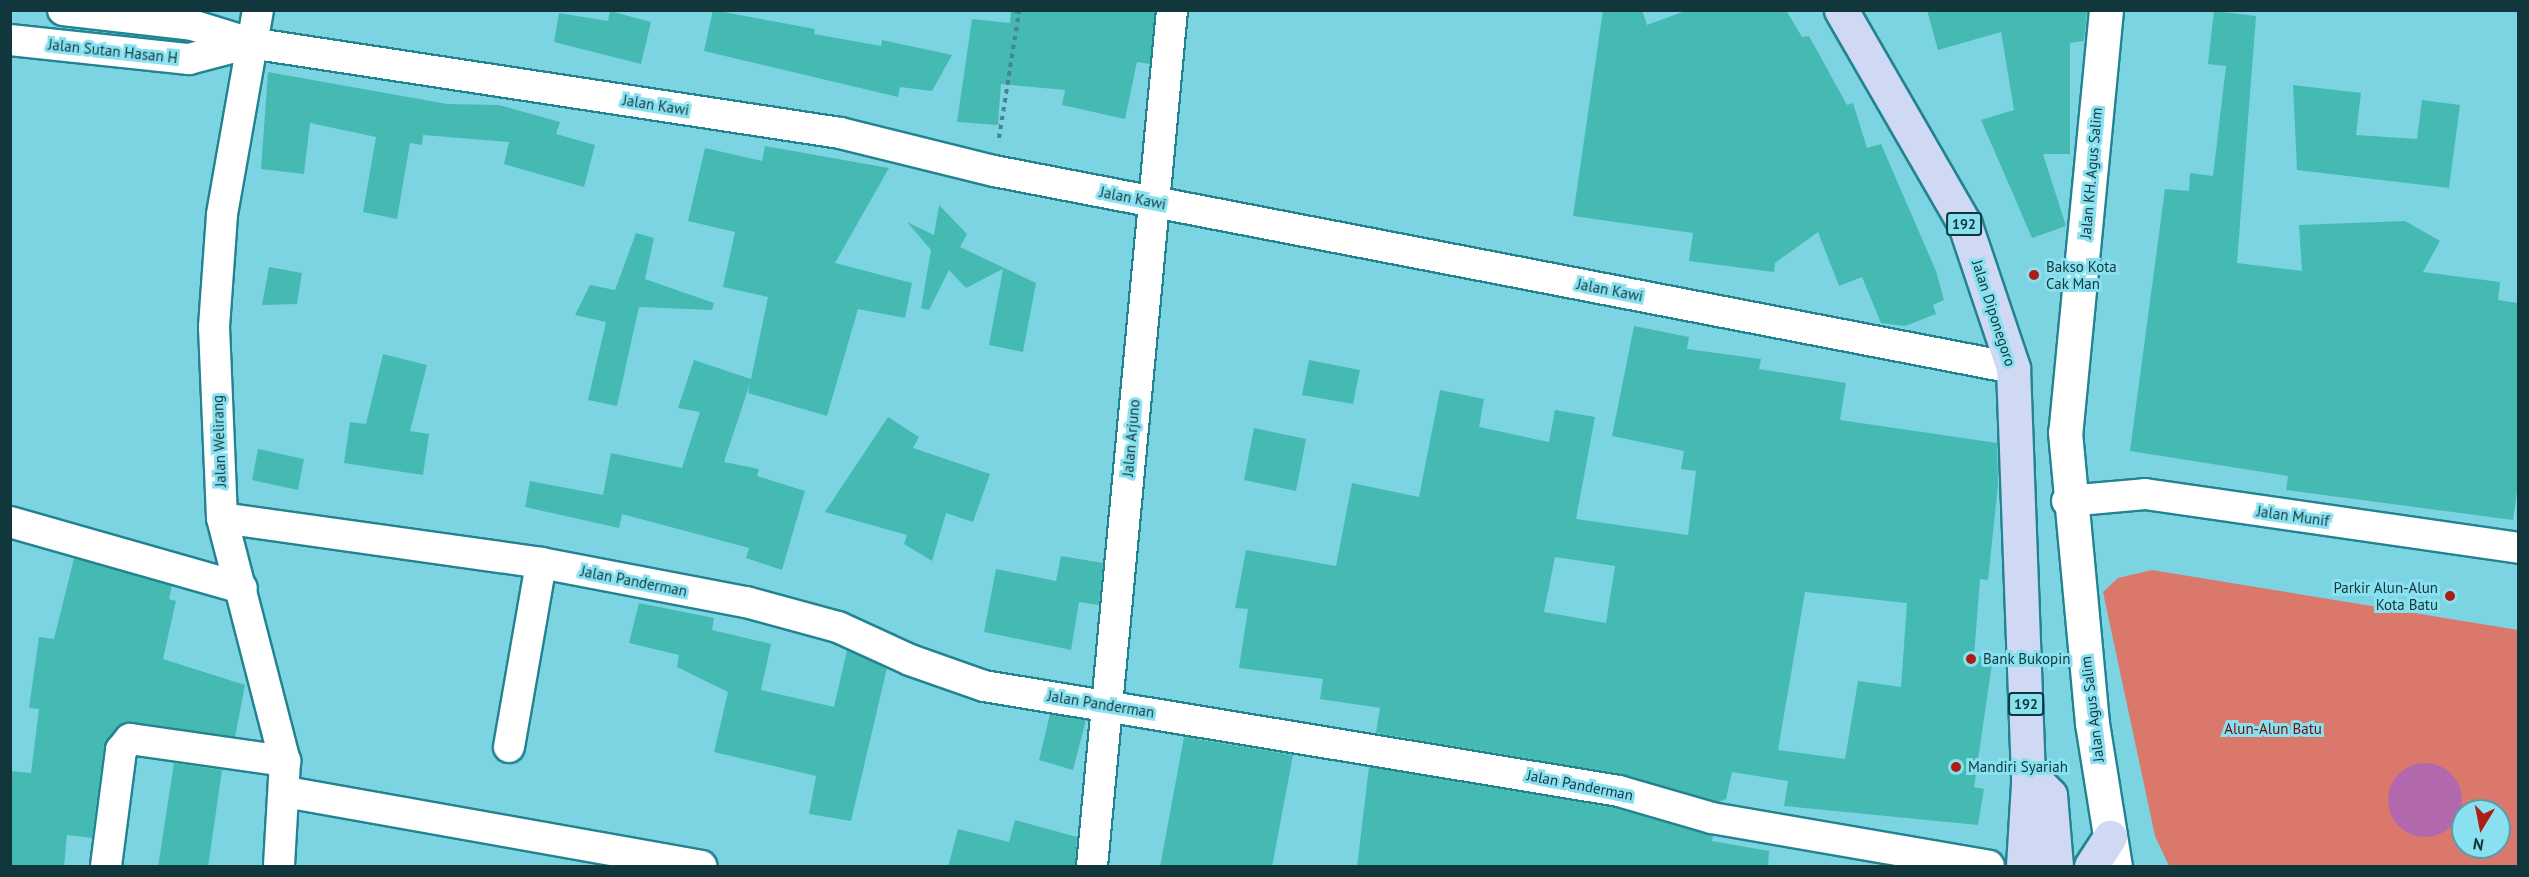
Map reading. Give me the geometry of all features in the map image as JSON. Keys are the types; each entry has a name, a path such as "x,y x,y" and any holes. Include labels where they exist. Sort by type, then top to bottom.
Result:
{"main road":[{"name":"Jalan Diponegoro","path":"1841,10 1965,225 2013,368 2028,773"},
{"name":"192","path":"2023,867 2028,773"},
{"path":"2028,773 2050,795 2056,867"},
{"path":"2091,867 2113,852"}],"street":[{"name":"Jalan Kawi","path":"63,10 192,26 250,43 840,133 994,171 2013,368"},
{"name":"Jalan Welirang","path":"258,10 250,43 222,215 214,327 222,518 285,761 286,792 279,867"},
{"name":"Jalan Arjuno","path":"1092,867 1152,201 1172,10"},
{"name":"Jalan KH. Agus Salim","path":"2073,550 2067,501 2067,386 2106,10"},
{"name":"Jalan Sutan Hasan H","path":"10,40 189,59 250,43"},
{"name":"Jalan Munif","path":"2067,501 2145,494 2518,548"},
{"name":"Jalan Panderman","path":"222,518 541,563 790,612 966,680 1619,790 1712,818 1989,867"},
{"path":"10,522 242,588"},
{"name":"Jalan Agus Salim","path":"2073,550 2113,852"},
{"path":"509,747 541,563"},
{"path":"106,867 121,750 130,739 285,761"},
{"path":"286,792 701,867"}],"path":[{"path":"994,171 1019,12 1010,10"}],"green space":[{"name":"Alun-Alun Batu","path":"2152,570 2518,630 2518,866 2169,866 2155,836 2103,592 2118,578"}],"shaded area":[{"path":"2418,764 2432,764 2445,769 2456,780 2462,799 2451,799 2451,826 2432,836 2418,836 2405,831 2394,820 2389,807 2389,793 2394,780 2405,769"}],"building":[{"path":"713,10 815,29 814,34 881,46 882,40 952,55 932,91 900,87 898,97 704,51"},
{"path":"1011,10 1155,10 1150,64 1137,62 1125,119 1062,105 1065,90 1001,84 998,125 957,122 972,19 1010,23"},
{"path":"1603,10 1642,10 1647,25 1688,10 1786,10 1802,37 1809,36 1847,105 1853,103 1867,148 1881,144 1936,271 1944,300 1933,305 1936,314 1905,326 1881,323 1862,277 1839,286 1818,232 1775,263 1774,272 1689,261 1693,233 1573,216"},
{"path":"1927,10 2087,10 2084,41 2070,43 2070,154 2043,154 2066,226 2032,238 1981,120 2014,110 2001,32 1938,50"},
{"path":"610,11 651,22 641,64 554,42 559,13 608,21"},
{"path":"2214,11 2256,16 2237,263 2302,271 2299,225 2405,221 2440,241 2423,272 2500,282 2498,300 2518,303 2518,485 2513,520 2286,490 2288,476 2130,451 2165,189 2189,191 2190,173 2213,176 2226,66 2208,64"},
{"path":"268,72 447,104 499,105 560,122 556,134 595,145 584,187 504,164 509,142 423,135 422,145 410,143 397,219 363,212 376,137 310,123 304,174 261,169"},
{"path":"2293,85 2361,93 2356,135 2417,139 2422,100 2460,105 2449,188 2297,170"},
{"path":"765,146 889,168 835,263 912,283 905,318 858,309 827,416 748,393 750,383 724,462 759,469 757,476 805,491 782,570 746,558 749,548 622,514 619,528 525,507 530,481 603,495 611,453 682,468 700,412 678,408 694,360 751,379 768,297 723,287 735,232 688,221 705,148 762,161"},
{"path":"939,205 967,234 960,247 1036,283 1023,352 989,345 1003,269 966,288 949,270 929,310 921,308 931,250 907,222 934,235"},
{"path":"636,233 654,238 645,279 714,303 712,310 639,307 617,406 588,400 606,322 575,315 590,285 615,290"},
{"path":"269,267 302,273 297,304 262,305"},
{"path":"1634,326 1689,337 1687,349 1761,359 1759,369 1846,383 1840,420 1997,443 1998,485 1988,580 1980,579 1974,656 1993,657 1974,787 1984,789 1978,825 1784,806 1788,781 1732,772 1726,799 1718,802 1622,774 1376,733 1380,708 1320,699 1323,679 1239,668 1248,609 1235,608 1246,550 1336,566 1352,483 1419,497 1440,390 1484,399 1479,427 1549,442 1555,410 1595,417 1576,519 1688,535 1696,471 1681,469 1684,451 1612,436","holes":["1555,557 1615,566 1606,623 1544,612","1805,592 1907,603 1901,687 1858,681 1845,759 1778,750"]},
{"path":"383,354 427,365 410,431 429,434 423,475 344,463 350,422 366,424"},
{"path":"1309,360 1360,370 1353,404 1302,395"},
{"path":"888,417 919,437 913,448 990,474 973,522 946,513 932,561 904,544 907,535 825,512"},
{"path":"1254,428 1306,439 1296,491 1244,480"},
{"path":"258,449 304,459 298,490 252,480"},
{"path":"1061,556 1103,563 1099,605 1079,602 1071,650 984,632 996,569 1056,581"},
{"path":"74,558 172,586 169,599 176,601 163,659 245,685 235,737 123,723 104,747 92,838 67,835 64,867 10,867 10,771 31,773 39,709 29,708 39,637 54,639"},
{"path":"639,603 714,618 712,630 771,644 761,690 834,707 847,650 887,668 851,821 809,814 816,776 714,752 728,692 677,667 679,655 629,643"},
{"path":"1050,714 1086,720 1073,770 1039,760"},
{"path":"1184,737 1293,755 1272,867 1160,867"},
{"path":"174,763 222,770 208,867 158,867"},
{"path":"1369,767 1615,808 1713,836 1712,841 1769,851 1768,867 1357,867"},
{"path":"1015,820 1077,837 1075,867 948,867 958,829 1009,842"}],"place":[{"name":"Bakso Kota Cak Man","path":"2034,275"},
{"name":"Parkir Alun-Alun Kota Batu","path":"2450,596"},
{"name":"Bank Bukopin","path":"1971,659"},
{"name":"Mandiri Syariah","path":"1956,767"}]}
